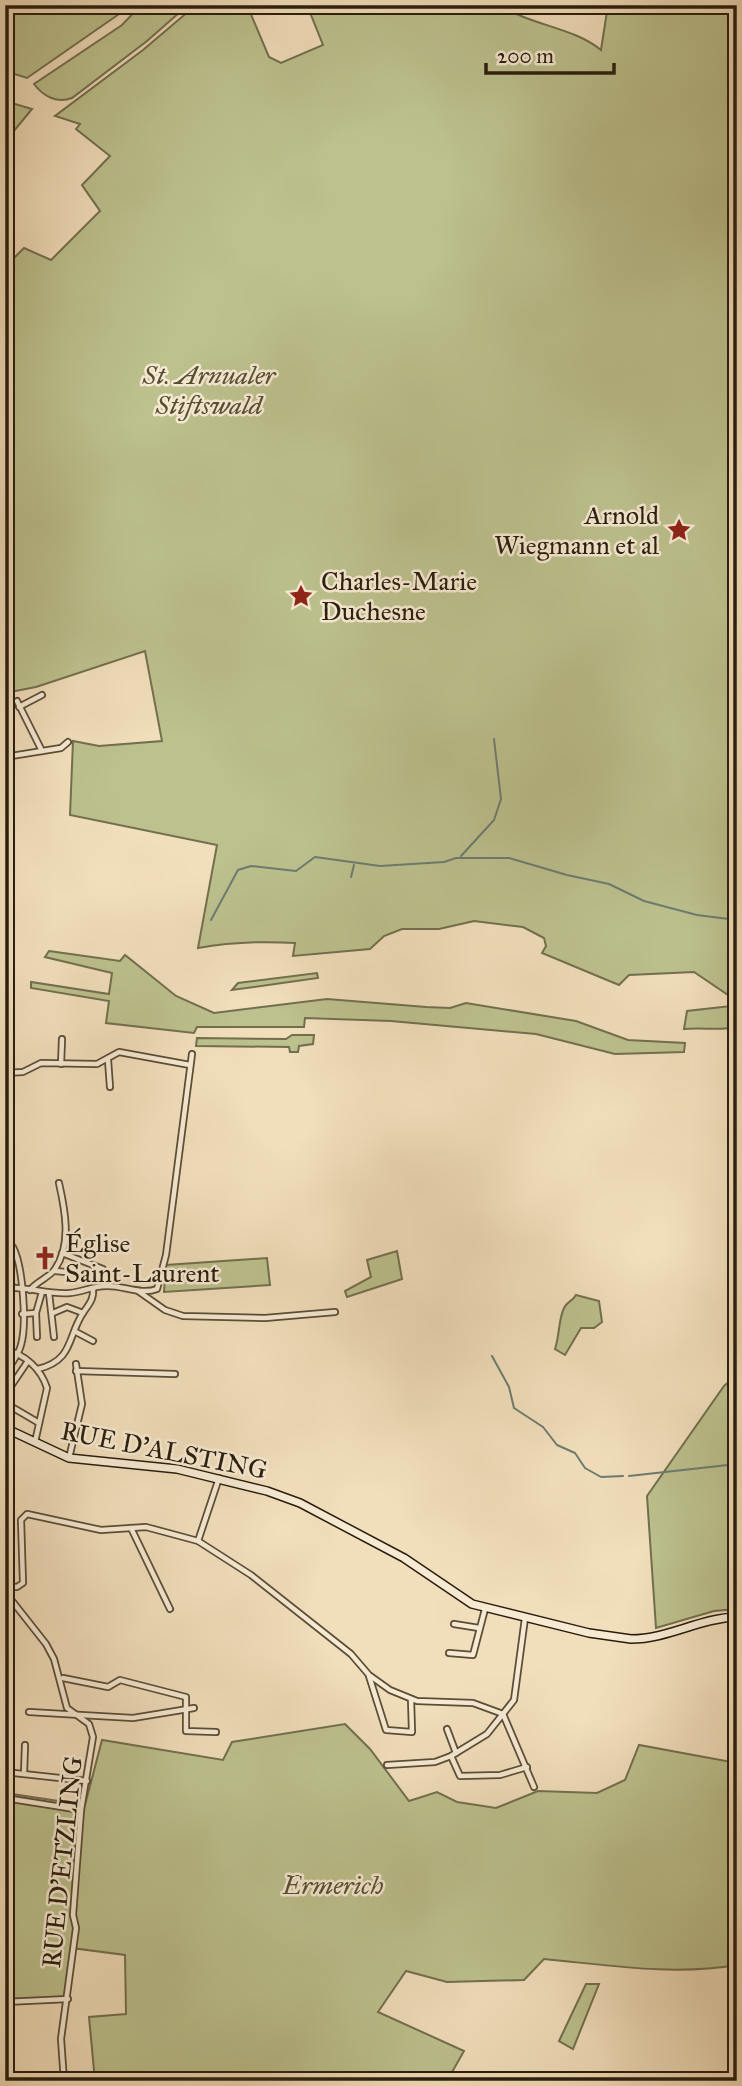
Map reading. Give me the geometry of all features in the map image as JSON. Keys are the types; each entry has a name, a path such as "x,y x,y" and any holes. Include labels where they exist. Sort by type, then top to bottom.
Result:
{"main road":[{"name":"RUE D'ALSTING","path":"5,1428 69,1458 169,1468 219,1478 300,1503 404,1558 457,1596 485,1609 621,1638 655,1638 716,1618 737,1617"}],"street":[{"path":"42,695 18,704 42,751"},
{"path":"5,757 61,748 68,742"},
{"path":"61,1064 62,1039"},
{"path":"6,1108 5,1073 23,1072 41,1063 97,1064 119,1052 190,1065"},
{"path":"5,1288 26,1287 42,1293 73,1293 107,1286 154,1291 160,1282 166,1255 192,1055"},
{"path":"108,1059 110,1087"},
{"path":"55,1271 62,1253 66,1217 59,1183"},
{"path":"5,1247 13,1247 26,1287 22,1343 5,1374"},
{"path":"62,1253 103,1269 107,1286"},
{"path":"5,1257 12,1287"},
{"path":"26,1287 55,1271 66,1272"},
{"path":"38,1369 67,1354 83,1313 93,1300 93,1288"},
{"path":"137,1290 166,1310 183,1316 265,1318 335,1312"},
{"path":"37,1337 36,1313 42,1293"},
{"path":"50,1293 54,1337"},
{"path":"54,1315 67,1307 83,1313"},
{"path":"22,1314 36,1313"},
{"path":"76,1332 93,1341"},
{"path":"5,1350 17,1352 38,1369 47,1388 34,1443"},
{"path":"5,1395 29,1362"},
{"path":"69,1458 82,1404 76,1364"},
{"path":"76,1371 175,1374"},
{"path":"5,1403 39,1423"},
{"path":"198,1541 219,1478"},
{"path":"5,1586 17,1587 23,1583 21,1520 27,1514 101,1530 146,1528 198,1541 251,1574 351,1654 369,1675 401,1697 473,1703 503,1714 534,1787"},
{"path":"131,1528 170,1609"},
{"name":"RUE D'ETZLING","path":"5,1592 37,1631 54,1659 60,1690 74,1715 89,1724 93,1737 88,1781 81,1810 74,1915 76,1928 71,1948 68,1999 61,2039 64,2081"},
{"path":"449,1653 473,1655 485,1609"},
{"path":"387,1765 416,1765 454,1755 487,1734 514,1700 525,1618"},
{"path":"454,1624 479,1628"},
{"path":"369,1675 373,1697 386,1730 412,1732 411,1699"},
{"path":"63,1678 108,1687 120,1680 186,1697 191,1708 186,1731 216,1732"},
{"path":"29,1712 133,1718 191,1708"},
{"path":"447,1729 460,1776 500,1775 527,1768"},
{"path":"23,1774 25,1745"},
{"path":"5,1772 88,1781"},
{"path":"5,1798 81,1810"},
{"path":"5,2002 68,1999"}],"green space":[{"path":"5,5 132,5 27,78 5,71"},
{"path":"141,5 188,5 147,41 72,98 51,98 34,84 122,25"},
{"name":"St. Arnualer Stiftswald","path":"196,5 247,5 269,57 281,63 323,45 307,5 500,5 525,18 578,36 601,50 608,5 737,5 737,1001 694,972 629,975 619,985 542,953 546,946 544,938 523,927 474,921 439,929 402,929 384,936 370,949 293,956 295,943 246,942 198,948 217,845 70,815 73,741 99,746 162,741 145,651 36,687 5,693 5,267 24,248 51,260 100,211 82,185 110,156 76,129 80,124 55,116 143,50"},
{"path":"5,101 32,109 5,142"},
{"path":"49,951 120,961 125,955 176,996 214,1013 327,999 450,1008 466,1003 576,1021 628,1040 685,1043 684,1052 615,1054 536,1034 391,1021 305,1018 304,1027 197,1027 194,1033 106,1023 109,1001 31,988 31,982 109,994 112,973 45,957"},
{"path":"317,973 318,978 232,990 238,983"},
{"path":"731,1006 737,1010 737,1027 684,1029 687,1011"},
{"path":"292,1035 314,1035 313,1044 299,1046 298,1052 290,1052 289,1047 196,1046 197,1038 286,1039"},
{"path":"397,1251 402,1279 347,1297 345,1291 371,1277 367,1260"},
{"path":"267,1258 270,1285 164,1292 166,1265"},
{"path":"576,1295 599,1301 602,1322 594,1328 581,1328 565,1355 555,1349 562,1313"},
{"path":"737,1375 737,1609 714,1611 656,1628 647,1496 724,1386"},
{"name":"Ermerich","path":"345,1724 370,1749 409,1801 437,1792 457,1802 496,1808 538,1791 597,1793 625,1780 639,1745 737,1763 737,1965 665,1970 544,1959 524,1980 447,1982 406,1971 378,2012 464,2051 447,2081 95,2081 89,2017 126,2014 125,1955 71,1948 68,1999 5,2002 5,1793 85,1805 102,1740 223,1760 232,1742"},
{"path":"586,1984 599,1984 573,2049 559,2041"}],"waterway":[{"path":"461,856 494,820 501,799 494,739"},
{"path":"211,920 238,870 251,866 296,871 315,857 380,866 444,862 456,858 509,858 609,884 644,901 697,915 737,920"},
{"path":"351,877 354,865"},
{"path":"492,1356 509,1387 514,1408 543,1427 557,1445 575,1453 585,1468 601,1477 623,1476"},
{"path":"629,1476 737,1464"}],"place":[{"name":"Arnold Wiegmann et al","path":"679,530"},
{"name":"Charles-Marie Duchesne","path":"301,596"},
{"name":"Église Saint-Laurent","path":"45,1258"}]}
